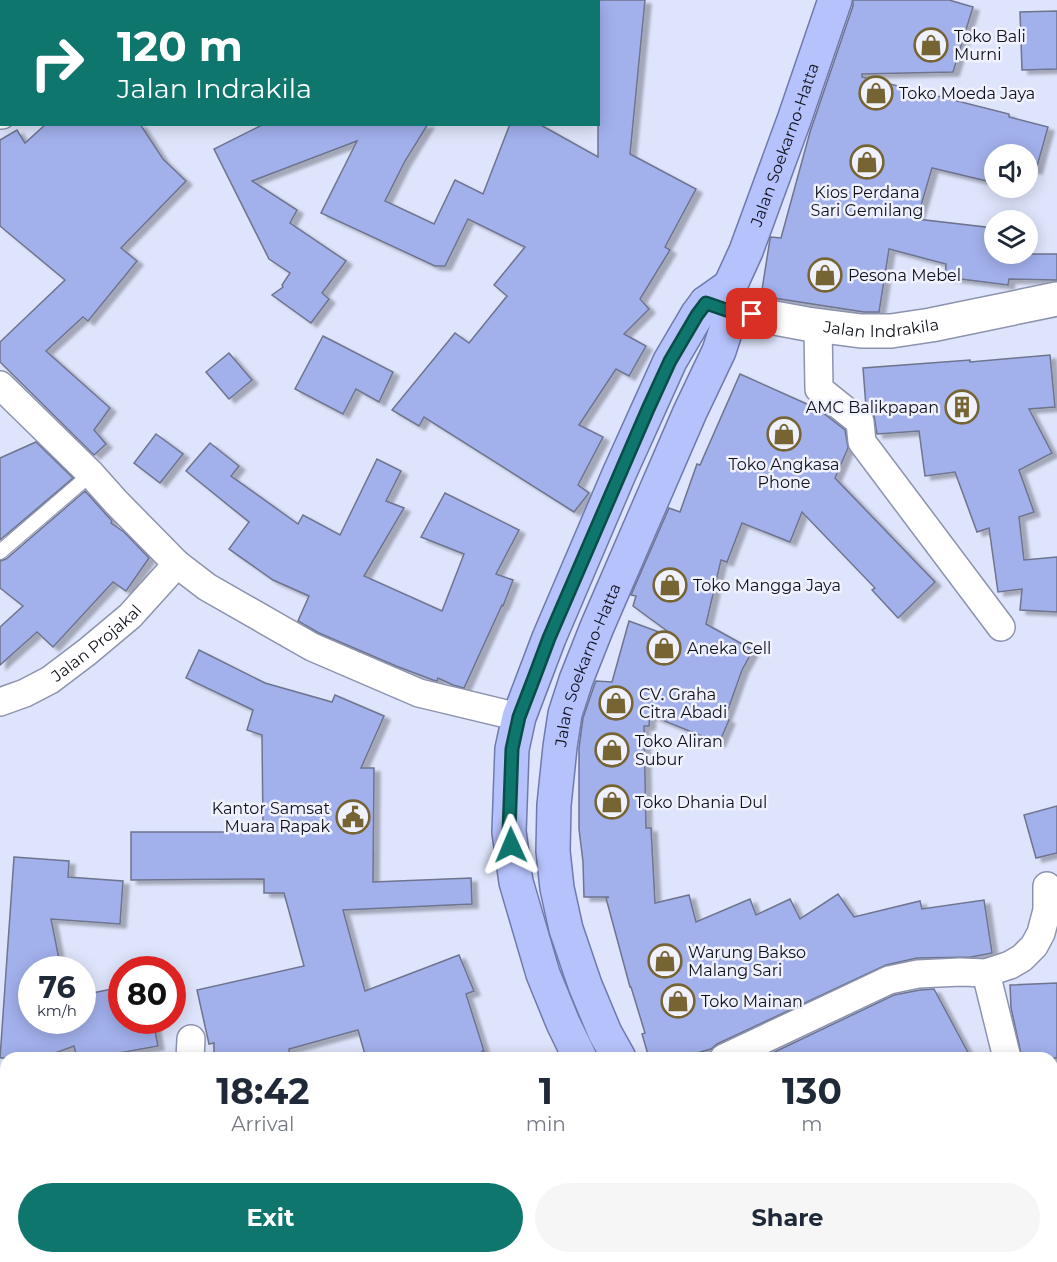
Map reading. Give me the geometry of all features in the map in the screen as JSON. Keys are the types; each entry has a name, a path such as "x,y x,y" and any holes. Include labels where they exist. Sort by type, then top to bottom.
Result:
{"highway":[{"name":"Jalan Soekarno-Hatta","path":"616,1052 585,985 566,929 557,888 553,851 555,780 565,714 592,638 685,422 719,351 722,300 746,251 835,0"},
{"name":"Jalan Soekarno-Hatta","path":"577,1052 543,974 516,882 509,832 512,749 519,717 549,638 670,361 697,315 722,300"}],"street":[{"name":"Jalan Indrakila","path":"722,300 752,314 818,326 861,331 891,331 1057,299"},
{"path":"818,326 819,388 860,422 862,442 1001,627"},
{"path":"0,385 91,474 177,564 207,587 312,647 419,693 519,717"},
{"name":"Jalan Projakal","path":"0,702 25,693 50,680 87,652 130,616 177,564"},
{"path":"737,1052 889,980 918,974 986,973 1010,965 1022,958 1034,946 1041,933 1047,910 1047,886"},
{"path":"986,973 1006,1052"}],"lane":[{"path":"0,552 91,474"}],"building":[{"path":"600,0 645,0 630,154 696,189 665,247 670,250 640,299 649,309 624,334 646,346 629,376 616,369 579,425 603,437 578,485 589,493 574,512 424,417 419,426 392,410 455,333 469,343 507,296 494,285 525,247 468,219 445,266 435,266 321,213 357,141 252,181 297,210 290,223 346,261 322,293 329,299 311,323 272,295 283,287 290,273 269,259 214,149 260,126 427,126 405,161 385,201 434,224 455,180 483,194 509,126 543,126 598,157"},
{"path":"853,0 949,0 973,7 953,72 862,74 862,77 1009,114 1009,117 1048,127 1038,163 1038,144 984,144 984,180 932,168 917,219 984,227 984,264 1038,264 1038,254 1057,254 1057,280 1009,279 1008,285 945,277 946,264 889,249 879,312 864,312 761,296 770,239 771,237 781,238 810,132 853,6"},
{"path":"1057,11 1057,69 1022,70 1020,12"},
{"path":"44,126 141,126 163,159 186,181 121,248 137,261 88,321 83,317 46,351 110,408 94,430 106,444 94,455 0,362 0,342 65,280 0,226 0,140 17,130 25,143"},
{"path":"323,336 393,372 379,402 356,389 343,414 295,389"},
{"path":"229,353 252,380 229,399 206,372"},
{"path":"1050,355 1055,407 1029,409 1052,453 1019,470 1034,512 1019,517 1024,560 1057,557 1057,612 1020,610 1022,589 998,592 989,528 977,532 955,472 925,476 919,431 877,434 874,415 866,407 863,368"},
{"path":"740,374 818,409 845,430 848,448 835,478 935,582 898,618 872,590 875,588 802,512 790,542 742,523 727,562 721,560 706,624 753,650 742,670 725,718 729,720 719,743 650,715 649,726 644,726 646,828 651,828 655,903 689,895 696,922 750,899 756,915 790,899 800,919 838,894 854,917 920,901 922,909 984,900 992,953 971,957 917,958 886,965 717,1044 711,1049 700,1052 647,1052 642,1034 645,1033 606,898 609,897 584,897 579,829 579,748 583,718 594,686 596,681 612,682 629,621 678,639 633,606 636,596 631,595 669,508 680,512 697,464 700,465"},
{"path":"156,434 183,454 160,483 134,463"},
{"path":"36,442 73,478 0,540 0,458"},
{"path":"210,443 239,466 231,476 298,524 303,515 340,535 377,459 401,471 386,501 404,508 364,576 442,611 464,554 421,537 445,493 519,530 496,574 513,580 464,688 438,678 437,681 433,680 396,666 319,633 298,621 309,596 273,580 229,549 249,522 186,471"},
{"path":"85,491 112,521 111,523 124,532 149,558 126,591 113,582 53,647 37,632 0,665 0,627 23,606 0,588 0,561 6,559"},
{"path":"199,650 265,683 332,702 335,695 384,716 361,768 374,768 373,882 471,878 472,904 343,910 365,991 459,955 474,991 466,994 484,1051 364,1052 358,1030 289,1049 289,1052 214,1052 214,1043 209,1044 197,990 304,966 284,893 264,893 264,879 131,880 131,832 263,832 262,735 247,730 253,710 186,678"},
{"path":"1057,806 1057,853 1036,858 1024,815"},
{"path":"14,857 69,861 68,877 123,881 120,924 51,919 58,956 18,956 18,1034 96,1034 96,992 108,990 108,1034 156,1034 158,1046 124,1052 76,1052 74,1046 58,1052 0,1052"},
{"path":"1057,983 1057,1052 1021,1052 1011,1008 1010,985"},
{"path":"934,989 968,1052 775,1052 894,995"}],"place":[{"name":"Toko Bali Murni","path":"931,45"},
{"name":"Toko Moeda Jaya","path":"876,93"},
{"name":"Kios Perdana Sari Gemilang","path":"867,162"},
{"name":"Pesona Mebel","path":"825,275"},
{"name":"AMC Balikpapan","path":"962,407"},
{"name":"Toko Angkasa Phone","path":"784,434"},
{"name":"Toko Mangga Jaya","path":"670,585"},
{"name":"Aneka Cell","path":"664,648"},
{"name":"CV. Graha Citra Abadi","path":"616,703"},
{"name":"Toko Aliran Subur","path":"612,750"},
{"name":"Toko Dhania Dul","path":"612,802"},
{"name":"Kantor Samsat Muara Rapak","path":"353,817"},
{"name":"Warung Bakso Malang Sari","path":"665,961"},
{"name":"Toko Mainan","path":"678,1001"}],"route":[{"path":"511,845 509,832 512,749 519,717 549,638 648,409 670,361 706,303 732,312 752,314"}]}
